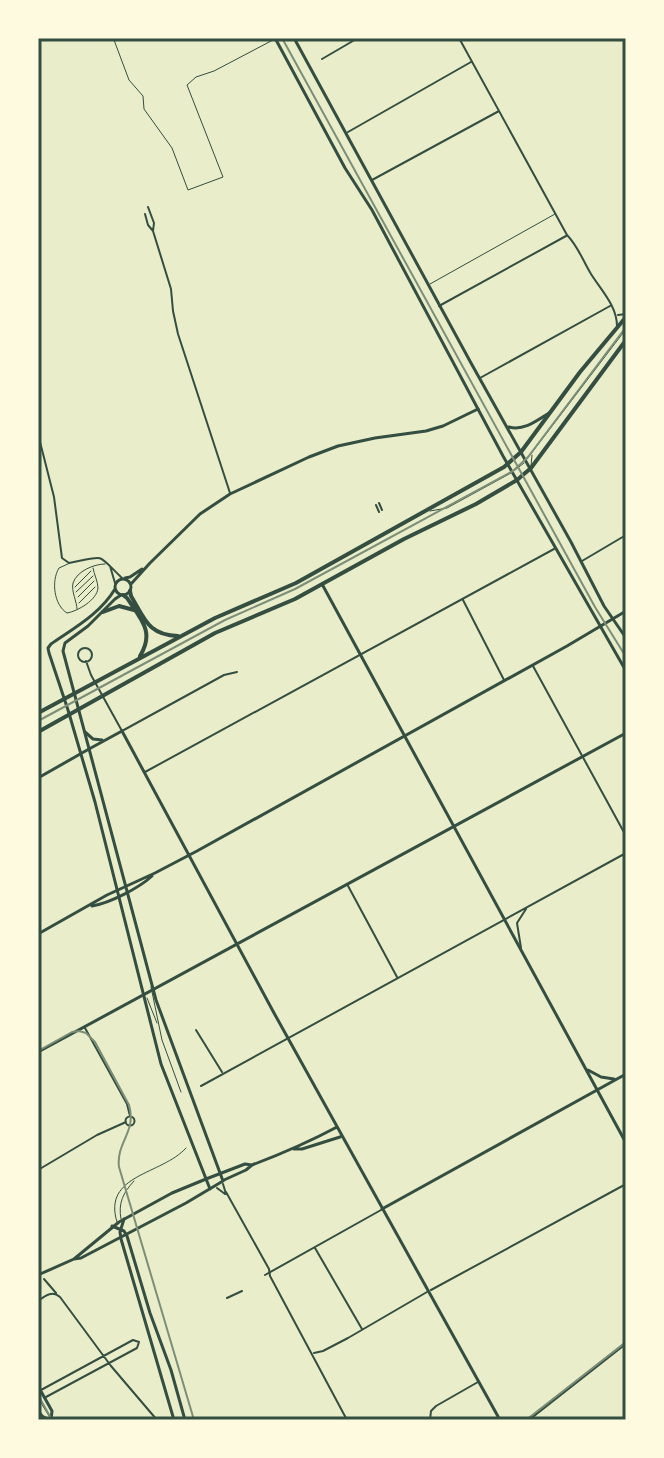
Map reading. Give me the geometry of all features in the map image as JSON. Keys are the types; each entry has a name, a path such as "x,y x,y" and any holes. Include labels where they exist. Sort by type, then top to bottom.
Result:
{"main road":[{"path":"38,713 222,614 296,583 508,464 521,452 626,316"},
{"path":"38,732 215,633 287,602 518,480 531,468 626,340"},
{"path":"130,587 131,596 151,627 164,634 181,636"},
{"path":"122,595 147,631 146,646 139,658"},
{"path":"103,612 119,606 136,612"}],"street":[{"path":"275,38 345,168 372,210 508,464 626,671"},
{"path":"294,38 439,306 626,638"},
{"path":"322,59 358,38"},
{"path":"459,38 567,235 617,315 617,328"},
{"path":"345,133 472,61"},
{"path":"371,180 499,111"},
{"path":"148,207 154,223 153,231"},
{"path":"145,214 171,289 178,334 230,494"},
{"path":"439,306 567,235"},
{"path":"480,378 611,306"},
{"path":"617,315 626,316"},
{"path":"217,1188 226,1194 154,1000 63,646 122,595 145,567 200,514 230,494 338,446 426,431 478,409"},
{"path":"506,424 513,428 524,427 549,413"},
{"path":"38,434 54,497 61,557 72,563 96,557 103,559 130,587"},
{"path":"377,504 381,511"},
{"path":"581,562 626,535"},
{"path":"144,772 556,548"},
{"path":"109,565 115,583 109,598 85,621 48,648 81,754 148,1004 161,1064 210,1189"},
{"path":"115,583 145,567"},
{"path":"322,584 626,1143"},
{"path":"115,589 122,595"},
{"path":"462,599 504,680"},
{"path":"38,934 188,855 626,611"},
{"path":"86,661 188,855 500,1420"},
{"path":"532,664 626,836"},
{"path":"38,778 224,675 237,672"},
{"path":"84,731 93,739 106,740"},
{"path":"38,1052 626,733"},
{"path":"201,1086 626,853"},
{"path":"87,907 100,905 127,892 155,873"},
{"path":"347,884 398,978"},
{"path":"521,949 517,923 527,907"},
{"path":"85,1027 130,1116 134,1118 133,1124 126,1122"},
{"path":"196,1030 223,1073"},
{"path":"586,1068 601,1077 618,1079"},
{"path":"265,1275 626,1074"},
{"path":"38,1170 97,1135 126,1122 130,1116"},
{"path":"74,1259 177,1208 252,1165 294,1149 337,1127"},
{"path":"294,1149 342,1136"},
{"path":"38,1275 74,1259 115,1225 172,1193 245,1164 252,1165"},
{"path":"312,1354 323,1351 626,1184"},
{"path":"225,1190 347,1420"},
{"path":"123,1220 118,1238 174,1420"},
{"path":"115,1225 126,1233 185,1420"},
{"path":"314,1247 362,1329"},
{"path":"44,1279 157,1420"},
{"path":"227,1298 242,1291"},
{"path":"38,1301 56,1293"},
{"path":"38,1410 50,1420 52,1411 39,1388 133,1340 139,1342 138,1347 45,1398"},
{"path":"528,1420 626,1343"},
{"path":"430,1420 431,1411 436,1406 478,1382"}],"lane":[{"path":"109,38 114,40 131,84 143,96 145,111 172,148 188,190 223,177 187,85 196,77 214,71 275,38"},
{"path":"428,285 556,214"},
{"path":"427,511 444,509 526,461 626,329"},
{"path":"531,468 535,449"},
{"path":"72,563 59,568 54,583 61,610 67,613 76,611 96,594 93,568"},
{"path":"73,589 97,564"},
{"path":"78,605 73,589 76,579 88,567 109,565"},
{"path":"75,594 94,573"},
{"path":"76,599 96,579"},
{"path":"76,611 97,584"},
{"path":"154,1000 158,1025"},
{"path":"148,1004 181,1092"},
{"path":"115,1225 116,1196 123,1186 186,1148"},
{"path":"123,1220 121,1199 136,1179"},
{"path":"38,1398 50,1420"}],"tram line":[{"path":"282,38 595,607 626,657"},
{"path":"38,721 225,620 295,589 513,471 528,457 626,327"},
{"path":"38,1051 72,1032 86,1033 95,1042 129,1105 129,1130 120,1151 119,1167 194,1420"},
{"path":"526,1420 626,1342"},
{"path":"38,1395 52,1420"}]}
